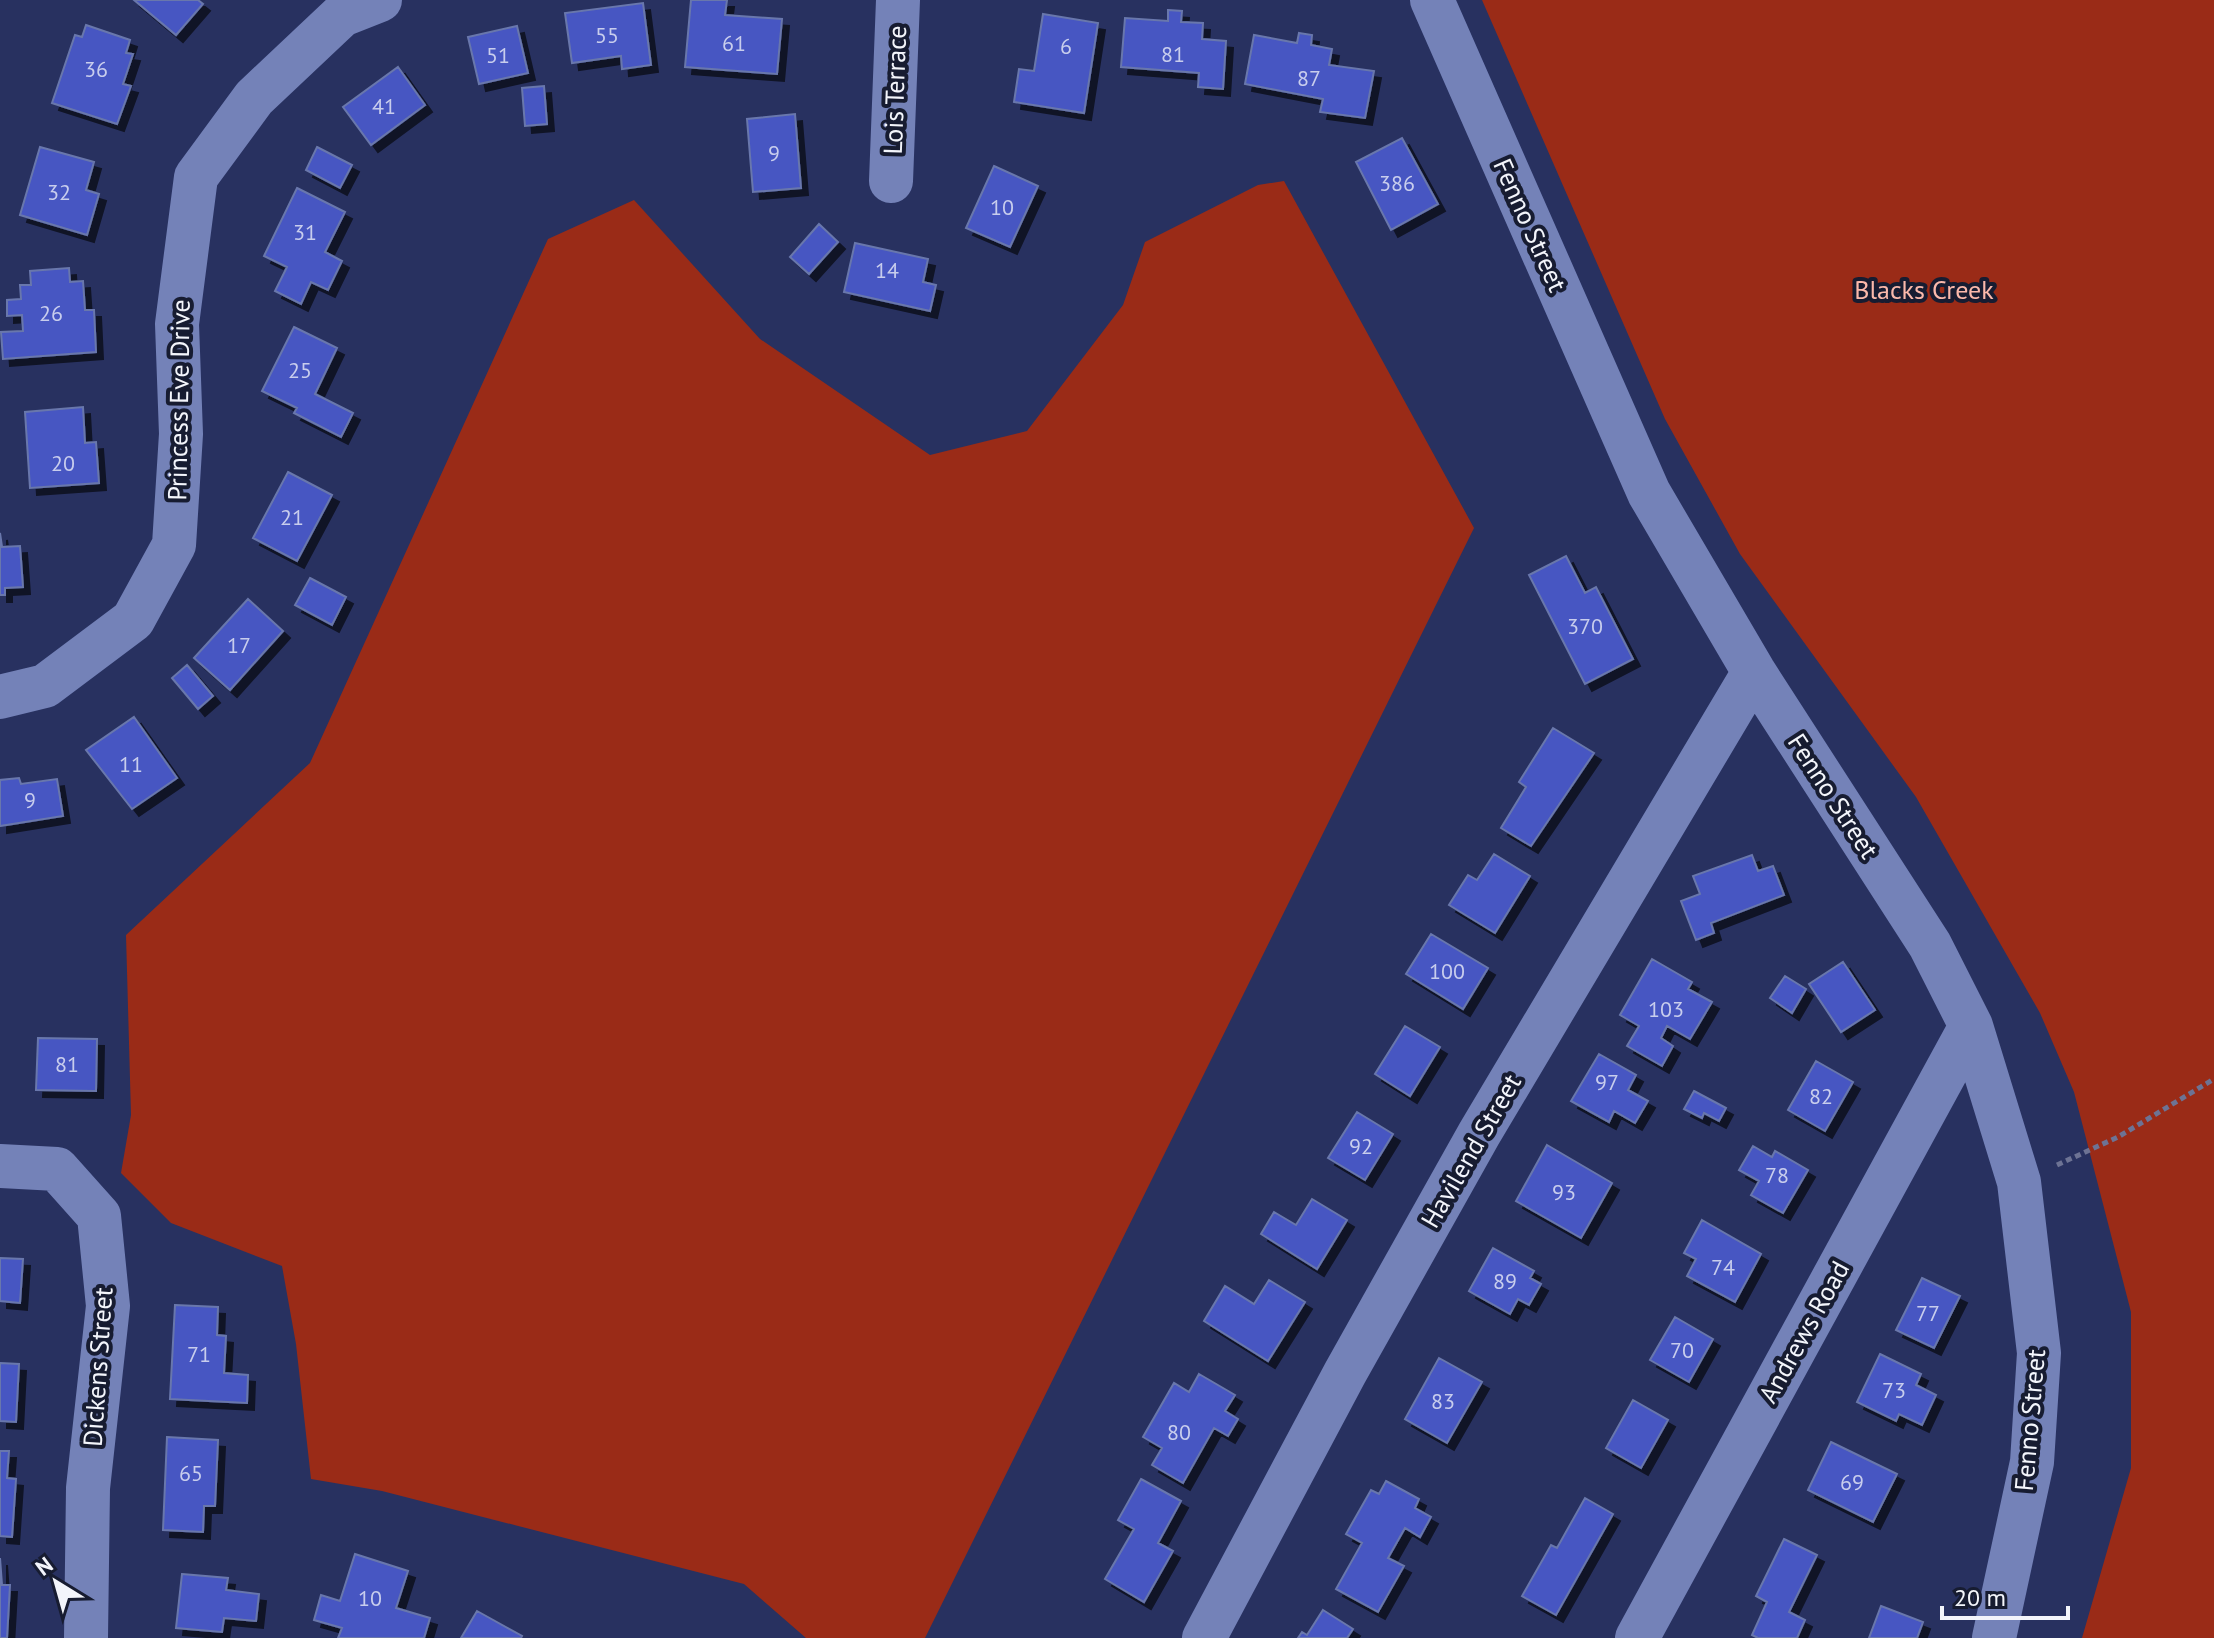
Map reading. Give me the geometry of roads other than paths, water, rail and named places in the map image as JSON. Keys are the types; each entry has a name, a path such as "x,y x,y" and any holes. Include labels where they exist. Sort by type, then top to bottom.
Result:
{"street":[{"name":"Princess Eve Drive","path":"0,697 45,686 133,620 167,558 174,545 181,434 177,324 196,177 254,98 342,15 380,0"},
{"name":"Lois Terrace","path":"891,181 898,0"},
{"name":"Fenno Street","path":"1432,0 1649,493 1754,672 1930,945 1971,1026 2019,1182 2039,1353 2032,1462 1994,1638"},
{"name":"Havilend Street","path":"1204,1638 1345,1373 1471,1147 1754,672"},
{"name":"Andrews Road","path":"1637,1638 1971,1026"},
{"name":"Dickens Street","path":"0,1166 57,1169 99,1216 108,1306 88,1488 86,1638"}],"park label":[{"name":"Blacks Creek","path":"1924,290"}]}
